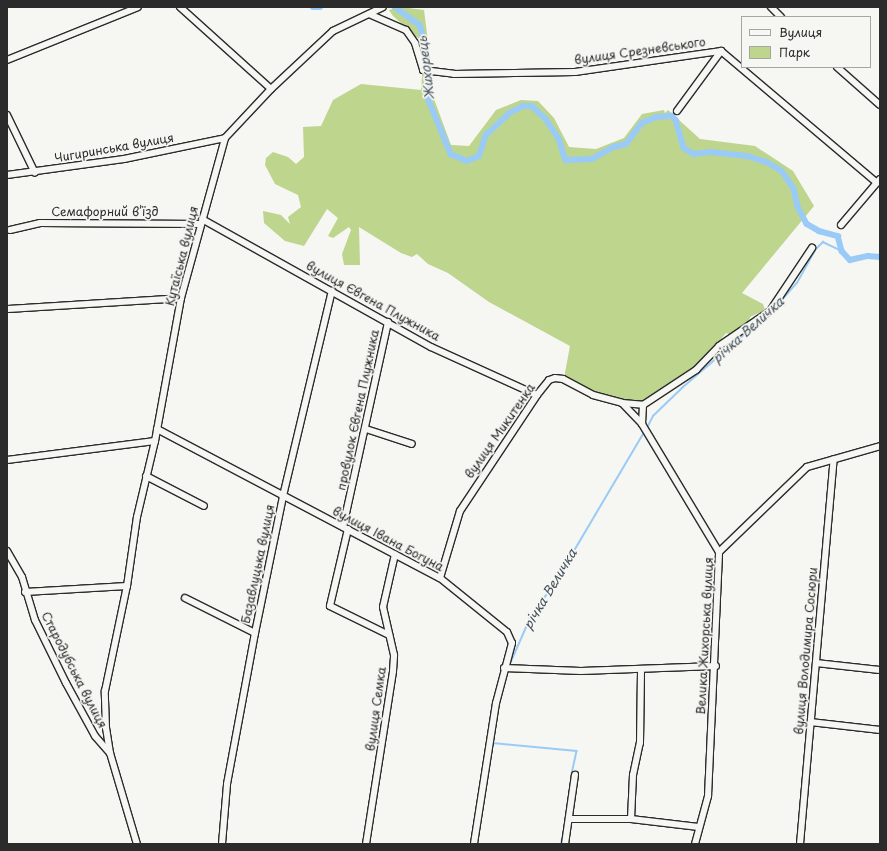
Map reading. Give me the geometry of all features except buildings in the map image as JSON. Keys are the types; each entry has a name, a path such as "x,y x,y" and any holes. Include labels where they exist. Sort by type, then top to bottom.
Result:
{"street":[{"path":"7,60 138,7"},
{"path":"180,7 271,89"},
{"path":"771,7 780,16"},
{"name":"Кутаїська вулиця","path":"110,753 106,728 105,690 127,586 137,517 155,441 181,298 225,138 271,89 333,31 382,8"},
{"name":"вулиця Срезневського","path":"369,14 406,30 415,43 423,70 454,74 575,72 721,51 741,68"},
{"path":"677,111 721,51"},
{"name":"вулиця Срезневського","path":"742,68 878,181"},
{"path":"838,68 880,105"},
{"path":"7,115 35,173"},
{"name":"Чигиринська вулиця","path":"7,175 35,173 124,159 225,138"},
{"path":"841,225 878,181"},
{"name":"Семафорний в’їзд","path":"10,230 40,223 202,221"},
{"name":"вулиця Євгена Плужника","path":"202,221 332,291 431,347 537,394"},
{"path":"642,424 643,405 696,370 719,346 770,311 812,248"},
{"name":"Базавлуцька вулиця","path":"222,844 227,784 255,633 283,496 332,291"},
{"path":"7,309 181,298"},
{"name":"провулок Євгена Плужника","path":"388,322 330,606 389,635"},
{"name":"вулиця Микитенка","path":"440,578 460,511 537,394 549,380 563,379 593,395 622,403 643,405"},
{"path":"622,403 642,424 719,552"},
{"path":"366,428 412,444"},
{"name":"вулиця Івана Богуна","path":"157,429 440,578 507,632 512,643 504,668 496,703 474,844"},
{"path":"7,460 155,441"},
{"name":"Велика Жихорська вулиця","path":"695,844 708,796 716,666 719,552 807,467 880,446"},
{"name":"вулиця Володимира Сосюри","path":"800,844 834,459"},
{"path":"146,476 204,506"},
{"name":"Стародубська вулиця","path":"7,551 22,577 35,620 70,690 95,736 110,753 138,844"},
{"name":"вулиця Семка","path":"366,844 393,671 394,655 383,607 395,554"},
{"path":"26,592 127,586"},
{"path":"185,598 255,633"},
{"path":"816,663 880,670"},
{"path":"504,668 580,671 716,666"},
{"path":"631,819 633,775 640,743 641,669"},
{"path":"811,722 880,730"},
{"path":"565,844 576,775"},
{"path":"569,819 631,819 699,827"}],"green space":[{"path":"400,7 424,10 431,65 431,91 451,145 469,146 496,110 521,100 538,101 554,118 569,147 596,149 624,138 642,114 664,110 665,113 668,110 700,139 755,146 793,171 814,206 742,293 763,304 765,310 750,317 749,323 731,335 726,333 696,370 646,403 622,403 564,378 570,346 489,302 448,273 428,264 417,254 412,257 401,253 359,227 360,265 344,265 342,254 351,230 349,227 333,238 328,236 338,218 327,209 304,246 285,241 264,223 263,211 281,215 290,224 288,217 301,207 298,195 275,184 265,165 266,158 273,152 288,157 296,164 304,157 303,127 321,126 333,100 361,84 421,90 423,63 419,39 393,16 389,10"}],"waterway":[{"name":"Жихорець","path":"313,7 320,7"},
{"name":"Жихорець","path":"395,7 420,25 426,46 428,98 451,154 467,161 479,156 486,135 510,113 523,106 532,106 546,119 559,139 566,160 592,159 614,147 626,144 642,123 656,117 672,116 676,120 684,148 694,154 710,152 747,156 767,162 782,171 794,189 798,207 807,224 819,231 838,236 842,251 850,260 868,256 880,257"},
{"name":"річка Величка","path":"775,308 797,283 816,249 823,242 842,251"},
{"name":"річка Величка","path":"648,426 653,416 683,387 758,323"},
{"name":"річка Величка","path":"510,664 531,616 555,583 643,434"},
{"name":"річка Величка","path":"493,743 577,751 572,775"},
{"name":"річка Величка","path":"561,844 564,830"}]}
